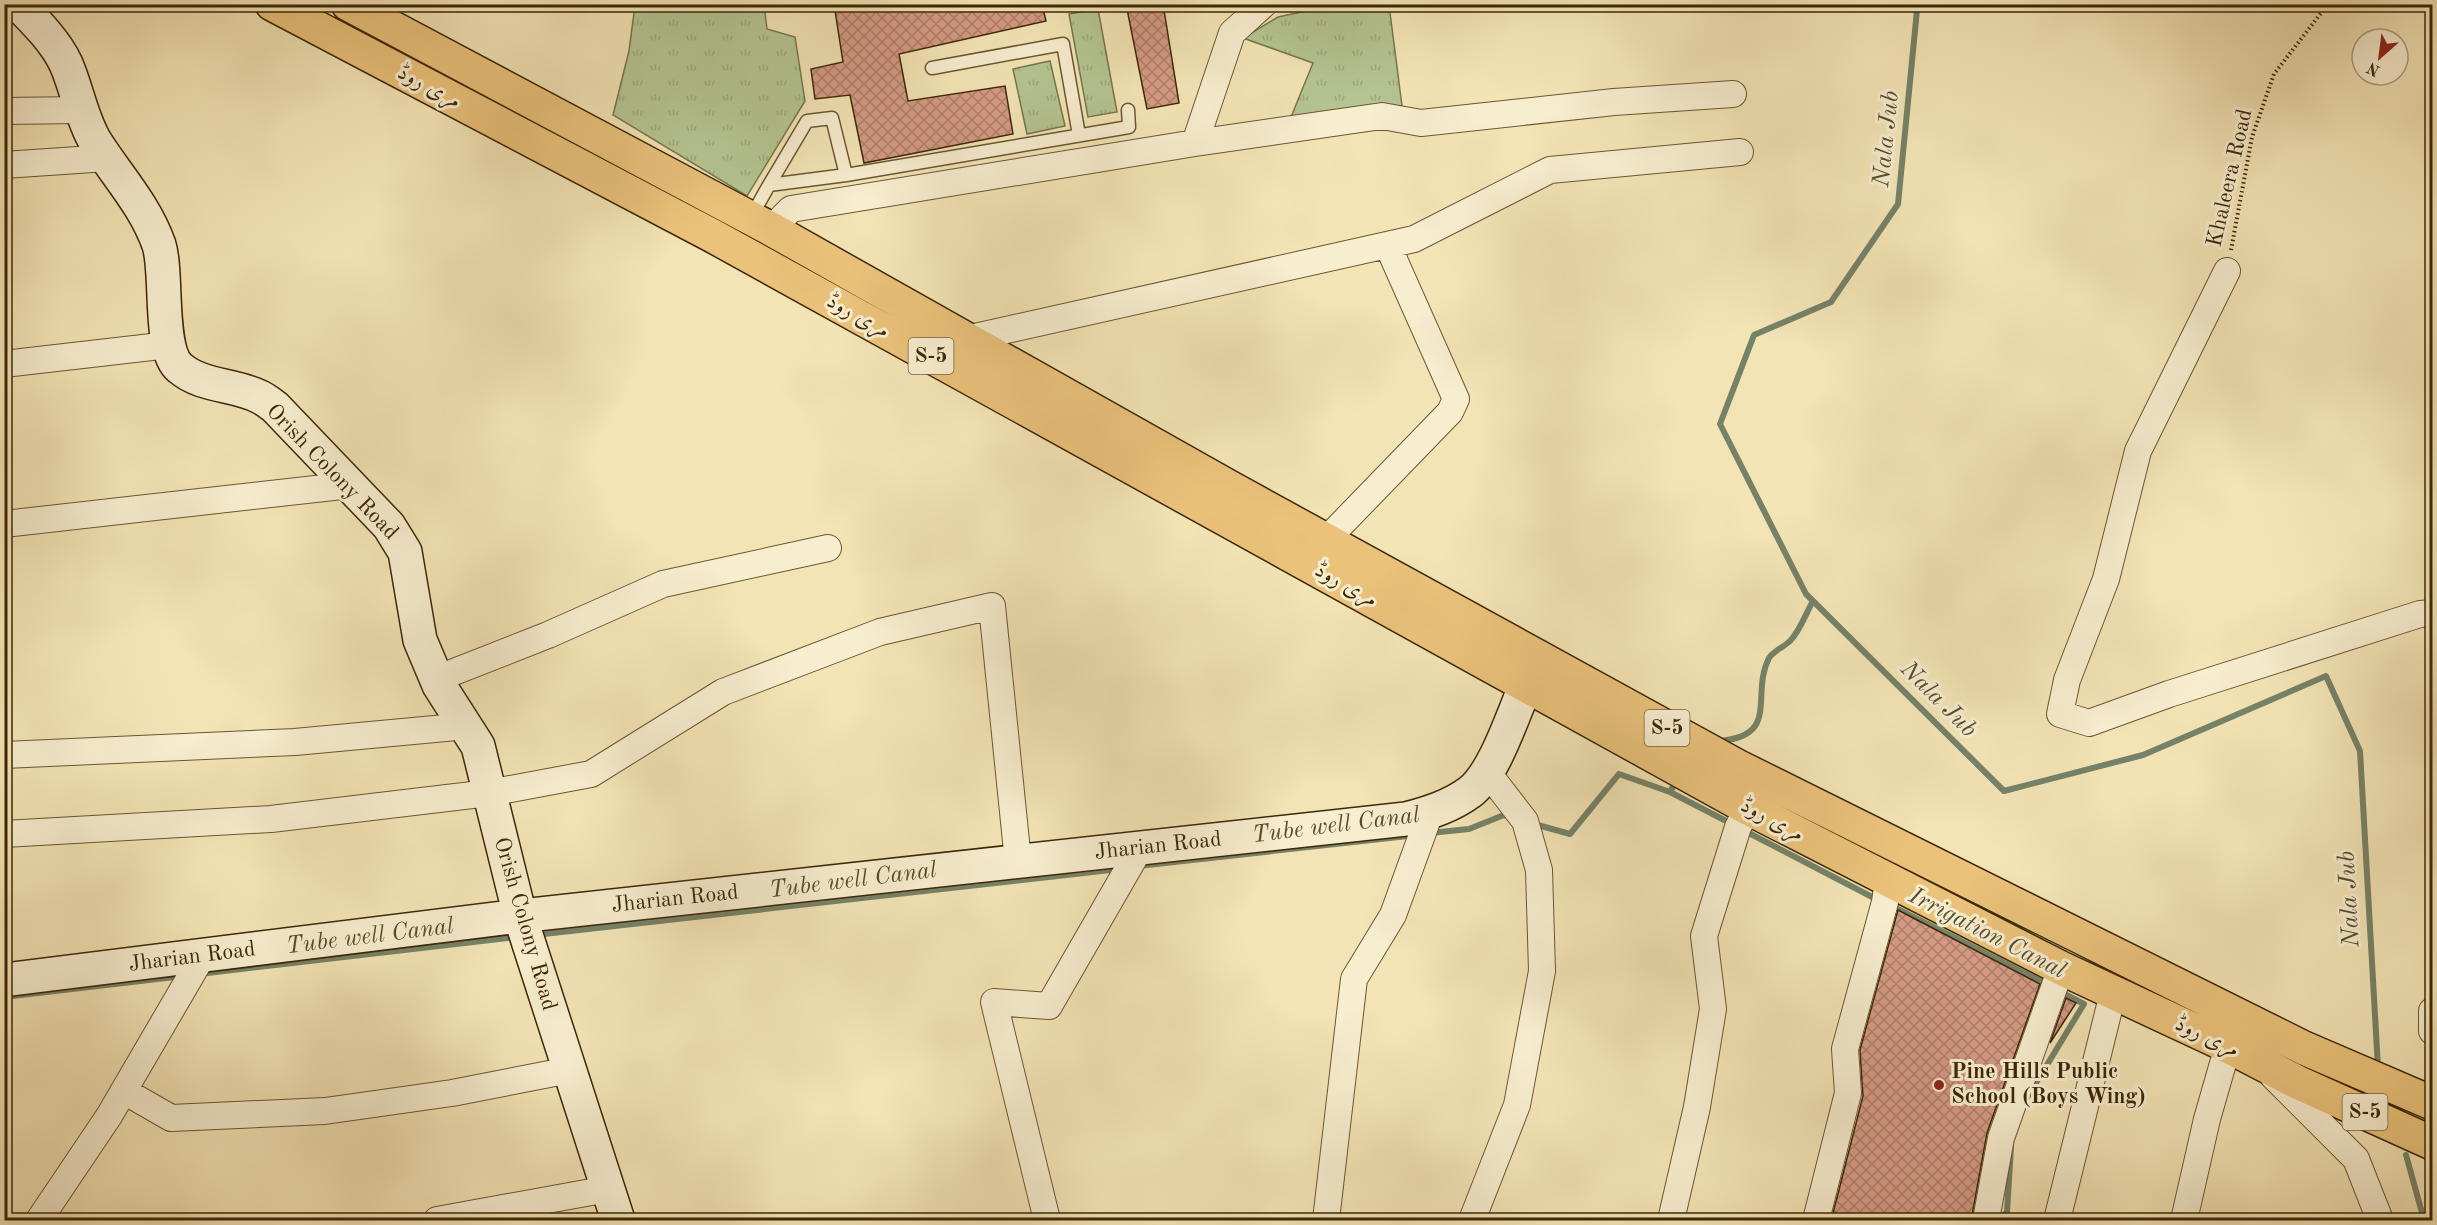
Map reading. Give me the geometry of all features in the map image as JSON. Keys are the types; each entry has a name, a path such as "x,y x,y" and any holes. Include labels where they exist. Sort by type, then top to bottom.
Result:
{"main road":[{"name":"Orish Colony Road","path":"18,4 66,63 81,110 94,139 141,205 159,244 164,262 166,322 173,360 179,368 192,376 260,397 275,407 389,526 405,552 420,640 436,679 478,746 520,916 618,1221"},
{"name":"مری روڈ","path":"272,4 723,242 1222,500 1326,540 1591,704 1888,880 2061,968 2228,1046 2297,1082 2433,1143"},
{"name":"مری روڈ","path":"348,4 761,224 966,339 1222,500 1526,685 1591,704"},
{"path":"588,171 604,141"},
{"name":"Jharian Road","path":"4,980 520,916 1406,819 1450,805 1472,791 1488,772 1526,685"},
{"name":"مری روڈ","path":"1736,790 1967,882 2304,1048 2433,1103"},
{"path":"1954,914 1967,882"}],"street":[{"path":"1195,143 1232,33 1264,4"},
{"path":"761,224 791,209 1195,143 1382,116 1421,123 1614,102 1733,94"},
{"path":"4,111 81,110"},
{"path":"966,339 1414,239 1550,170 1740,152"},
{"path":"4,165 107,158"},
{"path":"1326,540 1450,412 1456,399 1388,246"},
{"path":"2227,271 2139,451 2106,579 2067,680 2060,714 2089,723 2169,694 2420,614 2433,613"},
{"path":"4,364 169,345"},
{"path":"4,524 351,485"},
{"path":"436,679 548,635 663,584 828,548"},
{"path":"4,834 271,819 489,793 591,774 723,692 880,632 992,606 1018,861"},
{"path":"4,755 295,742 467,726"},
{"path":"1472,1221 1517,1105 1542,971 1539,870 1525,821 1488,772"},
{"path":"1671,1221 1697,1107 1713,1009 1704,936 1738,827 1736,790"},
{"path":"1326,1221 1354,979 1393,915 1430,813"},
{"path":"1047,1221 994,1002 1049,1006 1140,848"},
{"path":"1816,1221 1848,1093 1845,1049 1885,902 1888,880"},
{"path":"39,1221 124,1091 203,956"},
{"path":"1986,1221 2001,1138 2061,968"},
{"path":"2057,1221 2113,993"},
{"path":"2433,1011 2433,1031"},
{"path":"2184,1221 2207,1119 2228,1046"},
{"path":"2258,1061 2356,1159 2380,1221"},
{"path":"124,1091 171,1118 314,1112 452,1093 570,1070"},
{"path":"437,1221 608,1189"}],"lane":[{"path":"932,68 1063,44 1079,135"},
{"path":"770,185 1130,127 1128,110"},
{"path":"761,224 770,185 807,121 832,118 846,174"}],"path":[{"name":"Khaleera Road","path":"2227,271 2252,137 2274,74 2328,4"}],"green space":[{"path":"635,5 764,5 767,29 795,37 805,101 747,196 613,115 629,51"},
{"path":"1334,5 1389,5 1402,106 1365,106 1289,122 1313,63 1243,38 1278,17"},
{"path":"1098,9 1117,112 1088,117 1069,14"},
{"path":"1050,61 1065,126 1027,134 1013,69"}],"building":[{"path":"834,4 1042,4 1046,21 899,54 908,101 1005,86 1013,134 864,163 850,95 815,99 811,69 843,62"},
{"path":"1126,4 1163,4 1179,103 1147,109"},
{"name":"Pine Hills Public School (Boys Wing)","path":"1898,910 2040,984 1987,1133 1971,1221 1831,1221 1863,1096 1860,1050"},
{"path":"2066,998 2076,1003 2050,1043"}],"waterway":[{"name":"Nala Jub","path":"1919,4 1898,204 1831,302 1754,335 1720,424 1806,594 2004,791 2143,755 2326,676 2360,751 2378,1068"},
{"name":"Irrigation Canal","path":"1719,741 1738,738 1750,731 1757,722 1764,672 1769,658 1794,637 1813,601"},
{"name":"Tube well Canal","path":"1534,824 1570,834 1619,774 1670,792"},
{"name":"Irrigation Canal","path":"1676,781 1670,792 1732,824"},
{"name":"Tube well Canal","path":"1430,833 1469,829 1504,815 1512,818"},
{"name":"Irrigation Canal","path":"1743,830 1878,900"},
{"name":"Tube well Canal","path":"1138,866 1417,835"},
{"name":"Tube well Canal","path":"535,935 1119,869"},
{"name":"Irrigation Canal","path":"1890,905 2050,986"},
{"name":"Tube well Canal","path":"199,974 516,937"},
{"name":"Tube well Canal","path":"4,997 183,976"},
{"name":"Irrigation Canal","path":"2028,1096 2084,1004 2059,991"},
{"name":"Irrigation Canal","path":"1999,1220 2007,1212 2011,1147"},
{"name":"Nala Jub","path":"2406,1155 2424,1220"}],"place":[{"name":"Pine Hills Public School (Boys Wing)","path":"1939,1085"}]}
